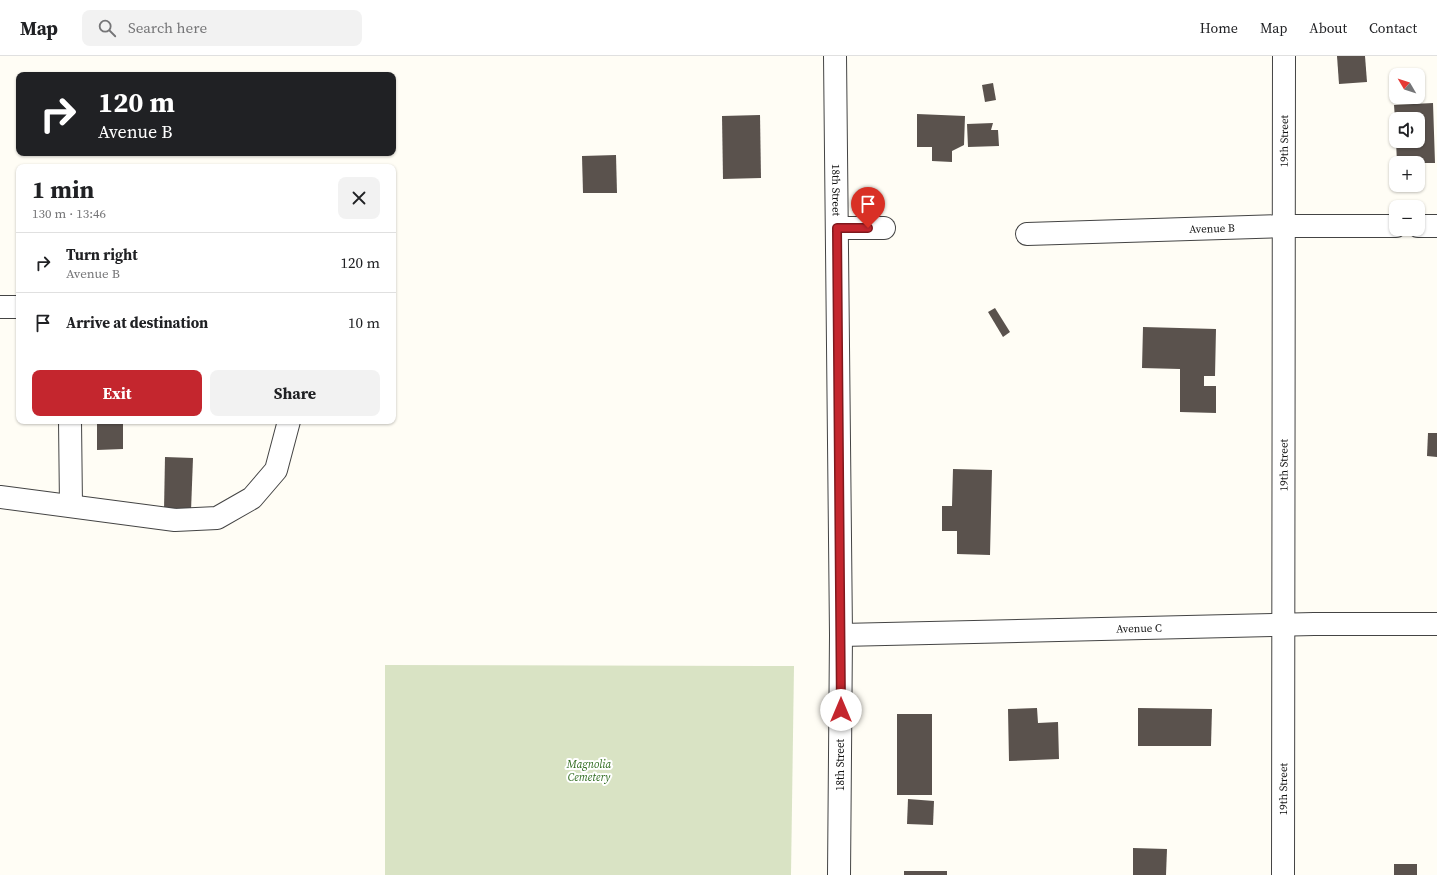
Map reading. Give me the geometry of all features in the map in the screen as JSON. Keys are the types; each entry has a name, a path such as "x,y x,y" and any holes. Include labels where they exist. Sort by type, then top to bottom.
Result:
{"street":[{"name":"18th Street","path":"835,56 841,635 839,875"},
{"name":"19th Street","path":"1283,875 1284,56"},
{"name":"Avenue B","path":"1027,234 1284,226 1389,226"},
{"path":"1425,226 1437,226"},
{"path":"837,228 884,228"},
{"path":"0,307 16,307"},
{"path":"70,424 71,506"},
{"path":"0,497 175,520 217,518 252,498 276,470 288,424"},
{"name":"Avenue C","path":"841,635 1283,624 1437,624"}],"green space":[{"name":"Magnolia Cemetery","path":"385,665 794,666 791,875 385,875"}],"building":[{"path":"1337,56 1365,56 1367,82 1339,84"},
{"path":"993,83 996,100 985,102 982,85"},
{"path":"1433,103 1435,163 1425,163 1425,156 1397,156 1396,148 1425,148 1425,112 1394,112 1394,105"},
{"path":"917,114 965,116 964,145 952,151 952,162 932,161 932,147 917,147"},
{"path":"760,115 761,178 723,179 722,116"},
{"path":"993,123 991,130 998,130 999,146 968,147 967,124"},
{"path":"616,155 617,193 583,193 582,156"},
{"path":"995,308 1010,332 1003,337 988,312"},
{"path":"1143,327 1216,329 1215,376 1204,376 1204,386 1216,386 1216,413 1180,412 1180,369 1142,368"},
{"path":"97,424 123,424 123,449 97,450"},
{"path":"1428,433 1437,433 1437,457 1427,456"},
{"path":"165,457 193,458 191,511 164,510"},
{"path":"953,469 992,470 990,555 957,554 957,531 942,531 942,506 952,506"},
{"path":"1037,708 1038,723 1058,722 1059,759 1009,761 1008,709"},
{"path":"1138,708 1212,709 1211,746 1138,746"},
{"path":"897,714 932,714 932,795 897,795"},
{"path":"908,799 934,801 933,825 907,824"},
{"path":"1133,848 1167,849 1166,875 1133,875"},
{"path":"1394,864 1417,864 1417,875 1394,875"},
{"path":"904,871 947,871 947,875 904,875"}],"route":[{"path":"841,710 837,228 868,228"}]}
